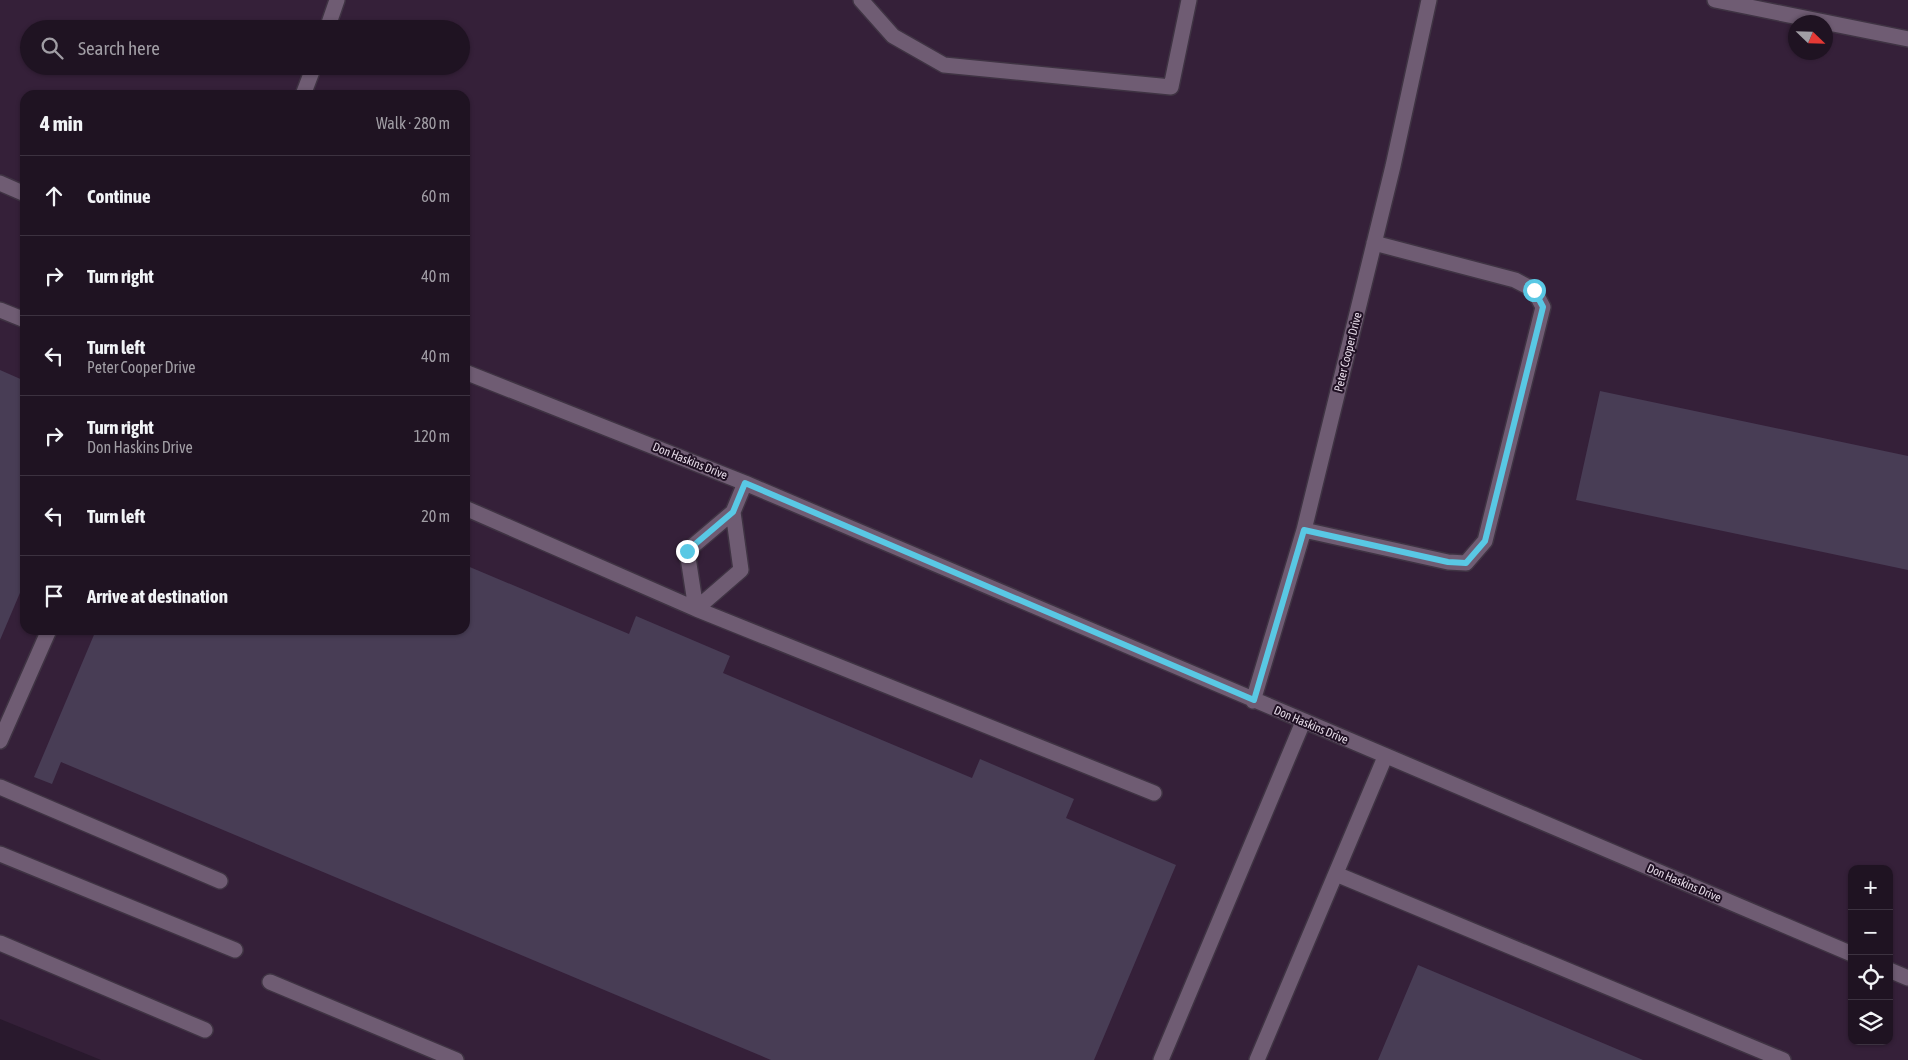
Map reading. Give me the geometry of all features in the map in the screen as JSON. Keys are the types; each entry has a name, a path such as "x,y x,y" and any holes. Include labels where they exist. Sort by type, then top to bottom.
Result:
{"street":[{"path":"331,20 337,0"},
{"path":"860,0 893,36 944,65 1170,87 1189,0"},
{"name":"Peter Cooper Drive","path":"1254,700 1304,530 1374,243 1429,0"},
{"path":"1715,0 1908,39"},
{"path":"305,90 311,75"},
{"path":"0,183 20,192"},
{"path":"1304,530 1448,562 1466,563 1485,541 1541,316 1543,307 1534,290 1515,280 1374,243"},
{"path":"0,310 20,318"},
{"name":"Don Haskins Drive","path":"470,374 745,483 1385,757 1848,952"},
{"path":"696,608 687,551 733,512 745,483"},
{"path":"470,510 696,608 1154,793"},
{"path":"696,608 740,570 733,512"},
{"path":"0,741 47,635"},
{"path":"1161,1060 1303,722"},
{"path":"1257,1060 1385,757"},
{"path":"0,772 0,788 220,881"},
{"path":"0,854 235,950"},
{"path":"1336,874 1783,1060"},
{"path":"0,944 205,1030"},
{"path":"1893,972 1908,978"},
{"path":"270,982 456,1060"}],"shaded area":[{"path":"0,0 1908,0 1908,1060 101,1060 0,1019"}],"building":[{"path":"0,370 20,379 20,593 0,640"},
{"path":"1600,391 1908,456 1908,570 1576,500"},
{"path":"470,567 629,634 636,616 730,656 723,673 972,778 980,759 1074,799 1066,818 1176,865 1094,1060 771,1060 61,762 52,784 34,777 94,635 470,635"},
{"path":"1418,965 1643,1060 1378,1060"}],"route":[{"path":"687,551 733,512 745,483 1254,700 1304,530 1448,562 1466,563 1485,541 1543,307 1534,290"}]}
